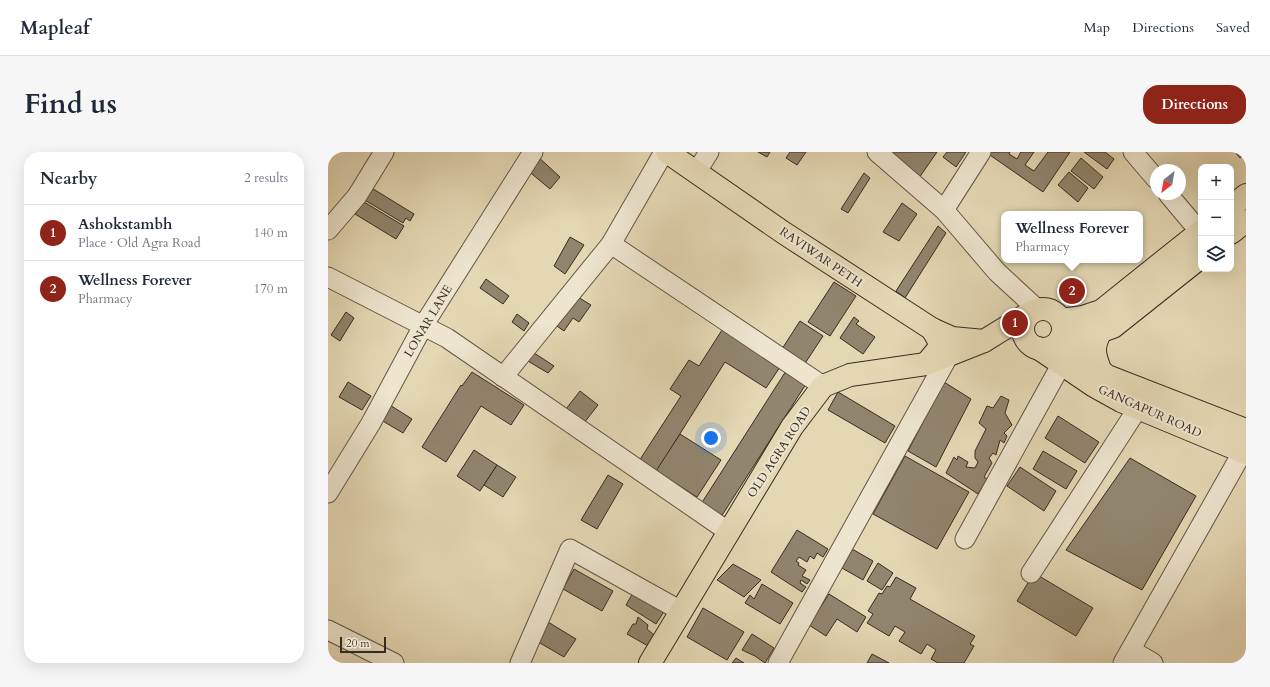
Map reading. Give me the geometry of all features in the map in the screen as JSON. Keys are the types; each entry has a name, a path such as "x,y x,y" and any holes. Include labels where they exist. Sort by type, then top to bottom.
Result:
{"main road":[{"name":"RAVIWAR PETH","path":"667,152 697,171 784,233 932,329 952,338 984,341"},
{"path":"1234,205 1246,195"},
{"path":"1234,231 1246,221"},
{"path":"984,341 1038,348 1050,348 1061,330 1083,317 1101,311 1198,233"},
{"path":"1061,330 1088,336 1113,327 1198,259"},
{"path":"823,386 850,375 926,364 984,341 1034,310 1051,310 1061,330"},
{"path":"1034,310 1024,322 1024,335 1027,341 1038,348"},
{"path":"926,364 940,347 939,341 932,329"},
{"name":"GANGAPUR ROAD","path":"1061,330 1101,372 1121,383 1246,430"},
{"path":"1101,372 1094,354 1095,343 1102,331"},
{"name":"GANGAPUR ROAD","path":"1038,348 1094,386 1138,408 1245,450"},
{"name":"OLD AGRA ROAD","path":"650,663 792,427 823,386"}],"street":[{"path":"328,230 357,196 384,152"},
{"name":"LONAR LANE","path":"328,493 371,423 423,326 533,152"},
{"path":"503,377 611,244 664,152"},
{"path":"697,171 708,152"},
{"path":"877,152 944,210 997,272 1034,310"},
{"path":"944,210 981,152"},
{"path":"1133,152 1150,172"},
{"path":"1173,200 1198,229"},
{"path":"611,244 823,386"},
{"path":"328,277 447,338 729,532"},
{"path":"778,663 949,355"},
{"path":"965,538 1061,365"},
{"path":"1031,573 1138,408"},
{"path":"1153,663 1127,656 1245,450"},
{"path":"520,663 570,549 681,611"},
{"path":"328,630 394,663"}],"building":[{"path":"758,152 770,152 767,157"},
{"path":"790,152 806,152 797,165 786,158"},
{"path":"892,152 937,152 919,178 889,157"},
{"path":"947,152 966,152 956,167 943,157"},
{"path":"987,152 1010,152 1009,154 1017,159 1021,152 1034,152 1025,165 1034,171 1048,152 1070,152 1043,192"},
{"path":"1084,152 1105,152 1114,159 1107,169"},
{"path":"1235,152 1246,152 1240,158"},
{"path":"536,155 560,177 550,189 526,169"},
{"path":"1081,158 1103,177 1094,189 1071,171"},
{"path":"1069,172 1088,188 1078,202 1058,185"},
{"path":"864,173 870,178 848,213 841,209"},
{"path":"370,187 414,214 410,221 406,218 403,223 363,199"},
{"path":"364,202 404,226 396,239 355,214"},
{"path":"902,203 917,214 899,241 883,232"},
{"path":"938,226 946,233 905,298 896,291"},
{"path":"570,237 584,245 565,274 554,266"},
{"path":"486,279 509,296 503,304 480,288"},
{"path":"834,282 856,296 830,336 808,322"},
{"path":"573,294 591,305 579,322 573,318 564,331 551,322"},
{"path":"346,312 354,318 340,341 331,335"},
{"path":"517,314 529,323 524,331 512,322"},
{"path":"854,317 859,321 856,324 875,337 863,354 840,338"},
{"path":"800,321 823,336 802,368 780,352"},
{"path":"722,330 780,367 766,388 725,362 656,472 639,461 681,396 670,389 689,360 699,366"},
{"path":"528,349 554,366 548,373 521,357"},
{"path":"786,371 806,384 721,517 701,504"},
{"path":"472,372 524,405 511,425 481,406 446,462 422,447 461,385 462,386"},
{"path":"348,382 371,396 362,410 339,397"},
{"path":"944,382 971,399 936,467 908,451"},
{"path":"580,391 598,405 584,423 566,409"},
{"path":"838,392 895,426 885,443 828,410"},
{"path":"1001,396 1009,400 1005,413 1012,425 1004,433 1007,436 1004,443 1000,440 996,455 993,453 989,458 992,463 984,477 987,479 978,494 946,473 954,457 957,460 958,456 968,462 966,467 975,468 978,462 975,458 975,451 986,429 979,423 987,406 993,408"},
{"path":"385,402 412,419 403,433 376,417"},
{"path":"1058,416 1099,442 1085,463 1045,438"},
{"path":"680,434 721,460 697,497 656,471"},
{"path":"474,450 497,465 480,491 457,476"},
{"path":"1043,451 1077,471 1066,489 1033,469"},
{"path":"905,456 969,492 937,549 873,514"},
{"path":"1130,458 1196,496 1142,590 1066,550"},
{"path":"497,465 516,477 503,497 484,485"},
{"path":"1020,467 1056,491 1044,511 1007,486"},
{"path":"608,475 623,484 597,529 581,520"},
{"path":"797,530 828,549 823,557 817,553 814,559 810,556 807,562 799,557 796,561 799,563 798,565 806,570 802,576 810,580 807,584 801,580 800,583 806,587 802,592 771,572"},
{"path":"852,549 873,561 863,580 842,568"},
{"path":"878,563 893,573 882,590 867,581"},
{"path":"733,564 761,580 744,597 717,580"},
{"path":"574,569 613,591 602,611 563,589"},
{"path":"1034,573 1093,608 1076,636 1017,601"},
{"path":"896,577 916,588 910,599 975,636 970,644 974,646 964,663 938,663 931,659 936,650 927,644 921,654 899,641 905,632 895,626 889,636 867,623 873,614 868,611 879,593 882,594 887,586 890,587"},
{"path":"762,584 793,603 780,624 745,603 750,595 754,599"},
{"path":"634,591 665,610 656,624 626,605"},
{"path":"829,594 866,617 857,632 837,619 826,636 809,625"},
{"path":"703,608 744,632 727,660 687,637"},
{"path":"638,617 648,625 647,629 654,635 648,646 627,634 633,624 636,624"},
{"path":"543,619 576,639 564,657 533,639"},
{"path":"752,634 774,648 765,663 742,650"},
{"path":"872,654 889,663 867,663"},
{"path":"736,658 744,663 732,663"}],"place":[{"name":"Wellness Forever","path":"1072,291"},
{"name":"Ashokstambh","path":"1015,323"}]}
